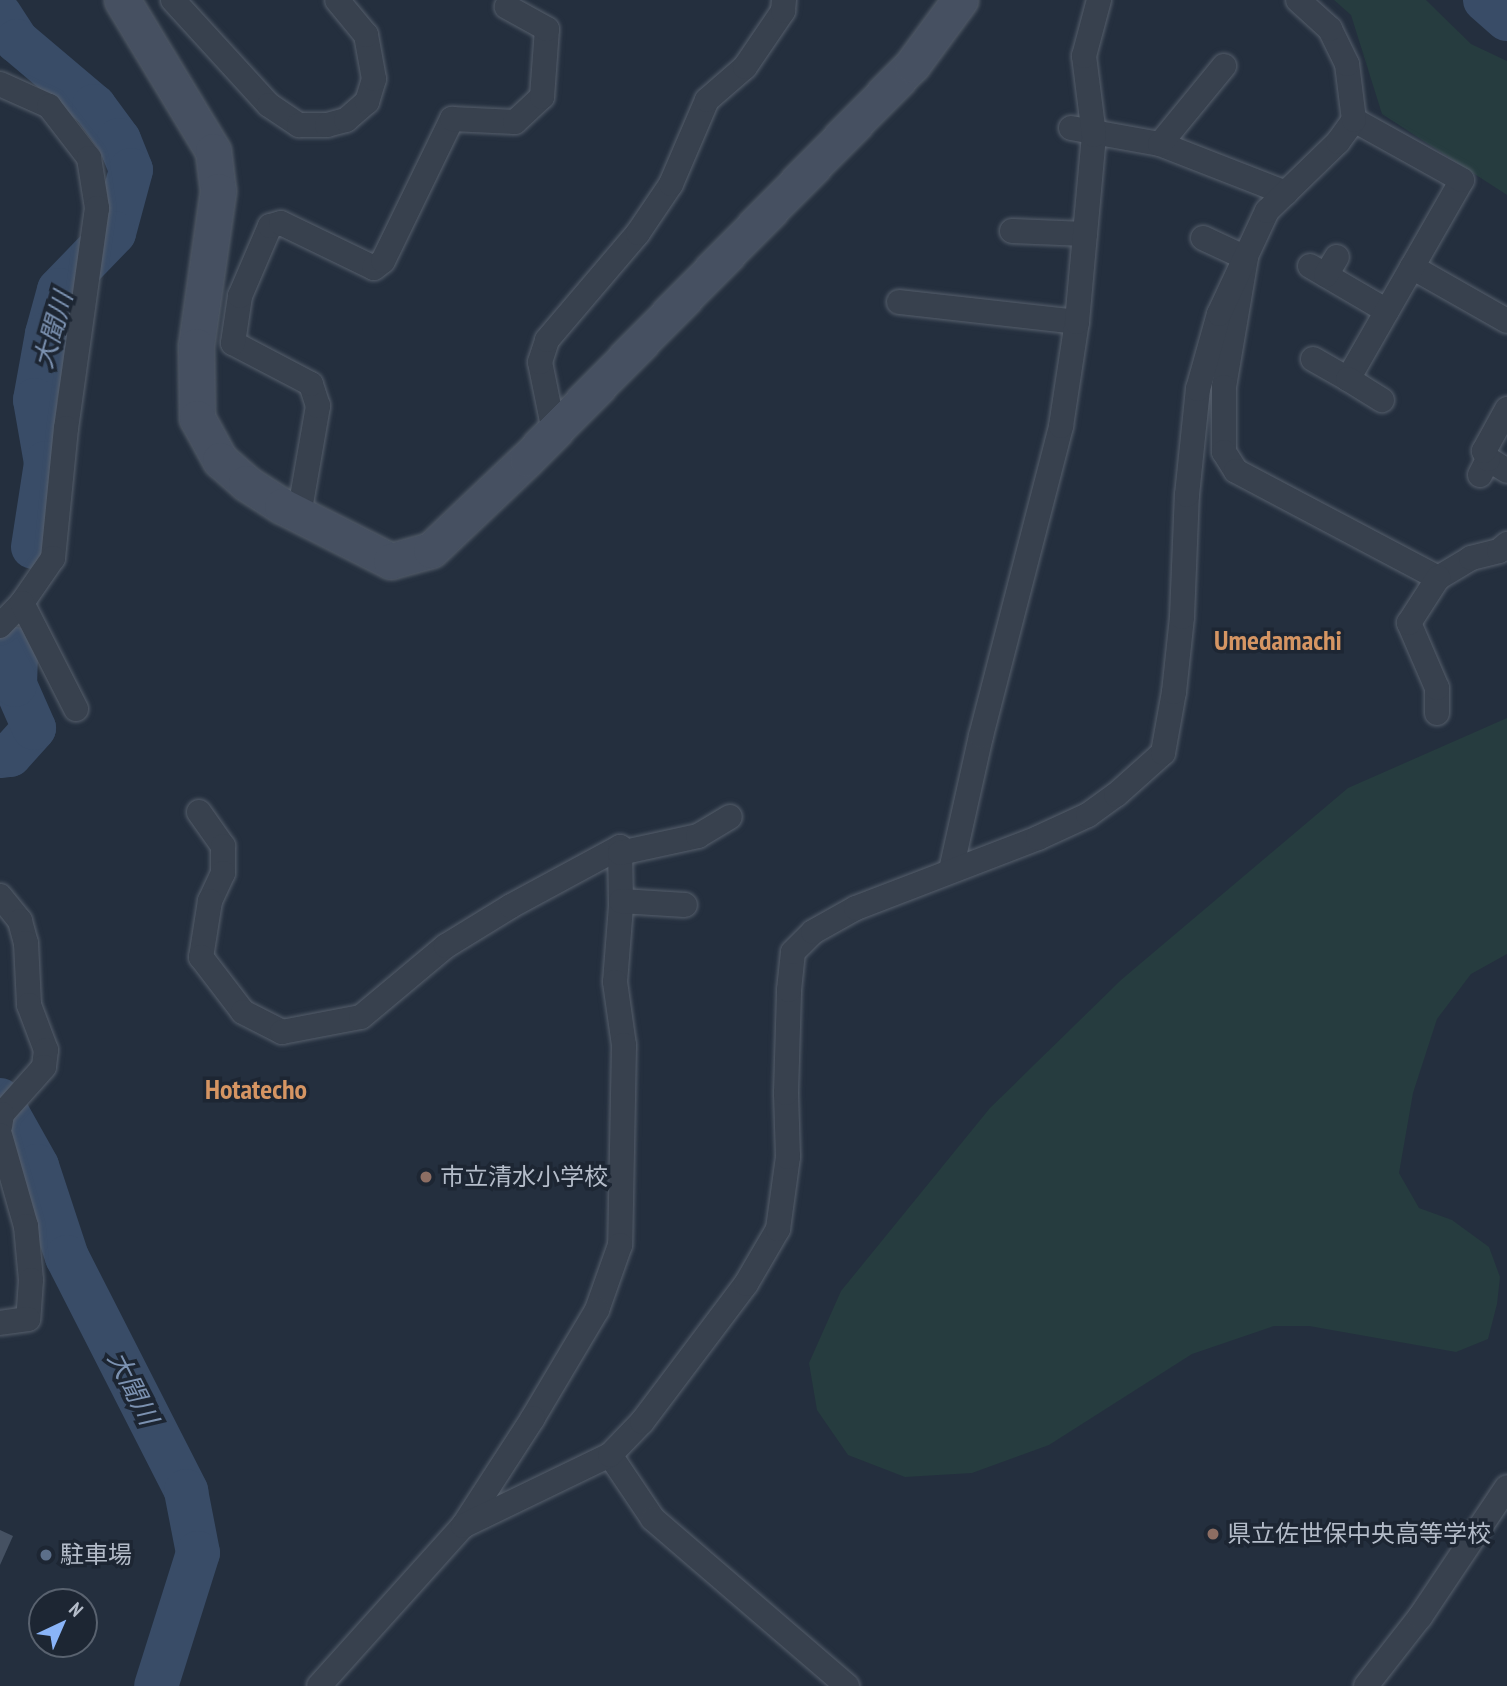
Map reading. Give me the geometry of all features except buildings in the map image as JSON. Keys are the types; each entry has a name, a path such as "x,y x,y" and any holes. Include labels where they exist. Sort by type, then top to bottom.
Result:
{"street":[{"path":"122,0 213,151 218,191 196,346 197,418 220,460 246,483 299,515 391,561 416,557 439,542 555,431 912,65 960,0"},
{"path":"173,0 270,105 299,125 327,125 346,120 367,102 374,79 366,34 337,0"},
{"path":"555,431 540,362 547,340 638,233 671,184 706,100 745,67 783,11 784,0"},
{"path":"951,870 981,736 1061,426 1077,322 1085,234 1082,131 1084,56 1099,0"},
{"path":"463,1526 610,1455 642,1422 738,1294 778,1229 788,1157 786,1093 793,952 813,932 856,908 1038,838 1087,815 1116,795 1163,752 1174,692 1182,617 1187,495 1198,389 1219,314 1267,211 1338,142 1354,120 1348,64 1330,29 1298,0"},
{"path":"299,515 318,406 311,384 233,343 240,296 270,226 281,223 374,268 383,261 452,119 515,122 542,97 547,29 507,7"},
{"path":"1160,144 1224,66"},
{"path":"0,84 49,106 89,158 97,208 66,428 53,558 22,603 0,626"},
{"path":"1349,379 1462,180 1354,120"},
{"path":"1082,131 1160,144 1286,193"},
{"path":"1012,231 1085,234"},
{"path":"1203,238 1246,258"},
{"path":"1246,258 1224,387 1224,452 1236,471 1438,578"},
{"path":"1324,266 1387,311"},
{"path":"1412,267 1507,321"},
{"path":"899,302 1077,322"},
{"path":"1313,359 1382,400"},
{"path":"1492,468 1483,451 1507,409"},
{"path":"1437,713 1437,688 1409,623 1438,578 1471,558 1499,551 1507,544"},
{"path":"22,603 76,709"},
{"path":"199,812 223,846 223,873 210,901 201,957 243,1012 282,1032 361,1017 457,939 511,906 620,847 621,901 615,982 624,1045 620,1245 597,1310 533,1418 463,1526 319,1686"},
{"path":"620,853 698,836 730,817"},
{"path":"0,896 20,921 26,943 29,1005 46,1050 44,1068 2,1114 0,1126"},
{"path":"621,901 685,905"},
{"path":"0,1135 26,1226 31,1280 29,1319 0,1323"},
{"path":"610,1455 653,1519 847,1686"},
{"path":"1366,1686 1420,1617 1507,1487"}],"green space":[{"path":"1334,0 1426,0 1471,44 1507,61 1507,195 1382,114 1351,15"},
{"path":"1507,718 1507,954 1471,974 1437,1019 1413,1093 1399,1173 1419,1208 1452,1220 1489,1247 1500,1277 1497,1304 1488,1339 1456,1352 1309,1326 1274,1326 1192,1354 1049,1445 972,1473 905,1477 848,1455 817,1410 809,1363 841,1291 990,1108 1121,980 1348,788"}],"waterway":[{"path":"1485,0 1507,19"},
{"name":"大聞川","path":"0,15 17,41 94,106 119,140 131,170 114,233 59,290 47,334 35,400 46,463 33,547"},
{"name":"大聞川","path":"0,756 10,755 34,728 15,685 16,649"},
{"name":"大聞川","path":"0,1100 37,1166 67,1257 186,1491 198,1553 156,1686"}],"place":[{"name":"市立清水小学校","path":"426,1177"},
{"name":"県立佐世保中央高等学校","path":"1213,1534"},
{"name":"駐車場","path":"46,1555"}],"district":[{"name":"Umedamachi","path":"1278,640"},
{"name":"Hotatecho","path":"256,1089"}]}
